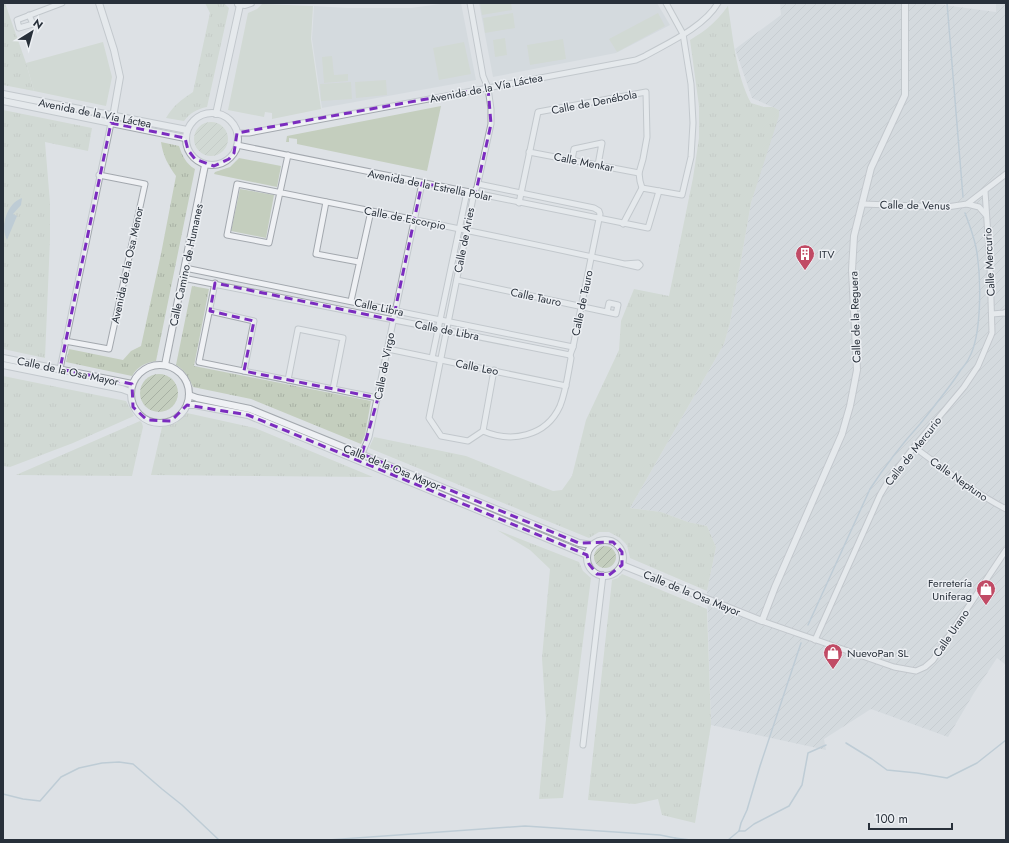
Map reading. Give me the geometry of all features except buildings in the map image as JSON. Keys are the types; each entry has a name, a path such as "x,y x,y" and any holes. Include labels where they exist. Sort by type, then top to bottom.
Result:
{"street":[{"path":"29,15 62,3"},
{"path":"60,369 120,78 114,50 99,3"},
{"path":"216,114 238,4 245,5 251,3"},
{"name":"Calle de Aries","path":"470,3 483,76 488,88 491,109 491,124 478,184 474,193 429,418 441,436 468,441 483,431"},
{"path":"623,224 642,188 682,195 691,157 693,123 692,92 683,34 666,3"},
{"name":"Avenida de la Vía Láctea","path":"237,133 249,133 636,60 683,34 707,16 718,3"},
{"name":"Calle de la Reguera","path":"762,621 775,586 842,434 850,406 857,370 852,265 854,236 871,168 905,95 906,3"},
{"name":"Calle de Denébola","path":"518,203 538,112 646,92 647,136 639,173 642,188"},
{"name":"Avenida de la Vía Láctea","path":"3,94 186,138"},
{"name":"Avenida de la Vía Láctea","path":"3,101 112,120 187,130"},
{"path":"207,114 216,114 224,116 230,120 237,133 237,145 229,160 214,166 205,165 195,159 188,150 186,138 187,130 192,122 198,117 207,114"},
{"path":"572,160 574,149 602,143 598,165"},
{"name":"Avenida de la Estrella Polar","path":"237,145 518,203 648,228 659,191"},
{"name":"Calle Menkar","path":"529,152 639,173"},
{"name":"Calle de Escorpio","path":"288,155 280,193 269,243 226,235 237,184 280,193 459,229 624,264"},
{"name":"Calle Camino de Humanes","path":"165,365 205,165"},
{"name":"Calle de Venus","path":"862,204 947,207 967,204 1006,174"},
{"name":"Avenida de la Osa Menor","path":"65,341 109,349 145,184 99,175"},
{"name":"Calle de Virgo","path":"362,454 369,437 378,398 422,183"},
{"path":"478,184 596,208 599,211 599,219"},
{"name":"Calle Mercurio","path":"985,191 992,333"},
{"name":"Calle de Aries","path":"432,358 467,192"},
{"path":"326,202 316,254 359,262"},
{"path":"967,204 979,207 986,216"},
{"path":"351,301 371,211"},
{"name":"Calle de Tauro","path":"566,386 571,358 570,355 573,347 599,219"},
{"name":"Calle Libra","path":"185,268 573,347"},
{"name":"Calle de Libra","path":"183,278 215,283 570,355"},
{"name":"Calle Tauro","path":"456,280 616,314 618,305 609,303 607,312"},
{"path":"215,283 199,362 378,398"},
{"path":"210,311 254,321 244,371"},
{"path":"992,314 1006,312"},
{"path":"288,380 298,329 343,338 333,389"},
{"name":"Calle de Mercurio","path":"815,640 880,495 890,478 914,447 964,387 978,366 992,333"},
{"name":"Calle Leo","path":"388,349 566,386"},
{"name":"Calle de la Osa Mayor","path":"3,358 132,384"},
{"name":"Calle de la Osa Mayor","path":"3,365 122,389 130,392"},
{"path":"165,365 178,371 183,376 189,395 187,405 180,415 171,421 155,423 141,416 133,407 130,392 136,377 142,371 149,367 165,365"},
{"path":"494,370 483,431 499,436 521,437 540,429 555,416 562,402 566,386"},
{"name":"Calle de la Osa Mayor","path":"189,395 250,409 579,543 592,545"},
{"name":"Calle de la Osa Mayor","path":"187,405 195,404 248,415 587,555"},
{"name":"Calle Neptuno","path":"914,447 963,484 1006,509"},
{"path":"601,540 607,540 618,545 622,552 623,558 622,564 615,573 603,576 593,571 589,564 587,555 592,545 601,540"},
{"name":"Calle Urano","path":"762,621 869,660 916,671 925,667 933,660 1006,550"},
{"name":"Calle de la Osa Mayor","path":"622,564 762,621"},
{"path":"583,745 603,576"}],"highlighted area":[{"path":"488,88 491,124 477,187 474,193 422,183 393,320 215,283 210,311 254,321 244,371 378,398 362,454 579,543 613,542 622,552 622,565 609,575 597,574 589,564 587,555 248,415 187,405 171,421 147,420 133,407 132,384 60,369 111,123 185,138 188,150 195,159 214,166 229,159 234,153 237,133"}],"shaded area":[{"path":"447,3 461,3 476,80 322,108 312,39 314,6 348,8 411,8"},
{"path":"479,3 657,3 670,25 616,53 493,77"},
{"path":"780,3 929,3 996,12 996,3 1006,3 1006,665 997,658 948,737 871,709 824,739 826,750 711,725 707,591 716,547 707,526 688,522 661,512 630,508 724,344 730,323 751,203 779,110 752,98 735,49 781,15"}],"green space":[{"path":"3,3 5,3 34,91 3,85"},
{"path":"205,3 224,3 229,8 207,107 194,112 184,121 166,118 171,110 193,92 210,13"},
{"path":"480,3 511,3 512,10 482,15"},
{"path":"262,4 313,6 311,39 321,109 272,119 272,113 265,112 264,117 228,110 248,13 257,9"},
{"path":"728,6 738,68 751,103 764,107 773,107 779,110 779,116 751,203 730,323 724,344 630,508 661,512 688,522 707,526 716,547 707,591 630,558 627,545 620,538 609,532 599,532 589,538 369,448 374,437 466,456 553,491 562,490 572,476 586,420 619,350 621,321 634,289 669,296 693,178 699,138 699,106 690,40 711,25"},
{"path":"513,13 515,28 485,33 483,18"},
{"path":"658,13 665,26 617,52 609,39"},
{"path":"505,38 507,55 495,57 493,40"},
{"path":"563,39 566,59 530,65 527,45"},
{"path":"103,42 112,77 106,106 34,91 26,63"},
{"path":"464,42 471,74 439,80 433,48"},
{"path":"332,56 334,75 348,74 348,81 324,83 322,57"},
{"path":"386,80 387,95 356,98 355,82"},
{"path":"351,82 352,99 321,101 320,84"},
{"path":"441,106 427,171 297,144 297,139 289,138 289,142 286,142 287,136"},
{"path":"3,110 92,128 88,151 45,142 50,203 50,239 45,358 3,349"},
{"path":"211,122 223,127 228,139 223,151 211,156 199,151 194,139 199,127"},
{"path":"161,142 179,146 189,165 195,169 156,361 142,366 132,376 66,362 69,349 123,360 131,351 141,346 176,176 166,160"},
{"path":"239,158 281,166 277,187 214,174 215,172 230,167"},
{"path":"240,189 274,195 266,238 231,231"},
{"path":"192,286 209,289 194,366 371,401 365,435 361,444 251,399 193,387 188,377 176,365"},
{"path":"159,374 172,380 178,393 172,406 159,412 146,406 140,393 146,380"},
{"path":"3,376 126,401 134,416 73,443 10,467 3,466"},
{"path":"187,413 255,428 373,477 151,475 162,427 176,423"},
{"path":"140,421 143,427 132,476 16,475"},
{"path":"497,530 579,562 583,571 591,578 563,798 539,799 546,718 542,658 550,569 530,550"},
{"path":"605,546 613,549 616,557 613,565 605,568 597,565 594,557 597,549"},
{"path":"622,574 707,609 711,725 695,823 662,815 658,799 635,804 588,800 612,580 618,578"}],"water":[{"path":"22,198 21,205 13,214 17,216 7,240 4,228 6,216 12,205"}],"waterway":[{"path":"947,3 963,197"},
{"path":"808,625 870,489 894,455 951,385 967,362 973,348 978,322 980,292 977,253 965,213"},
{"path":"728,840 739,831 747,810 801,643"},
{"path":"846,743 887,770 947,778 977,763 1006,740"},
{"path":"739,831 745,831 754,824 789,806 802,785 808,753 826,745"},
{"path":"3,794 40,801 61,777 79,768 102,763 119,762 133,764 182,805 219,840"},
{"path":"328,840 525,826 660,835 675,838"},
{"path":"676,840 675,838 690,840"}],"place":[{"name":"ITV","path":"805,271"},
{"name":"Ferretería Uniferag","path":"986,606"},
{"name":"NuevoPan SL","path":"833,670"}]}
